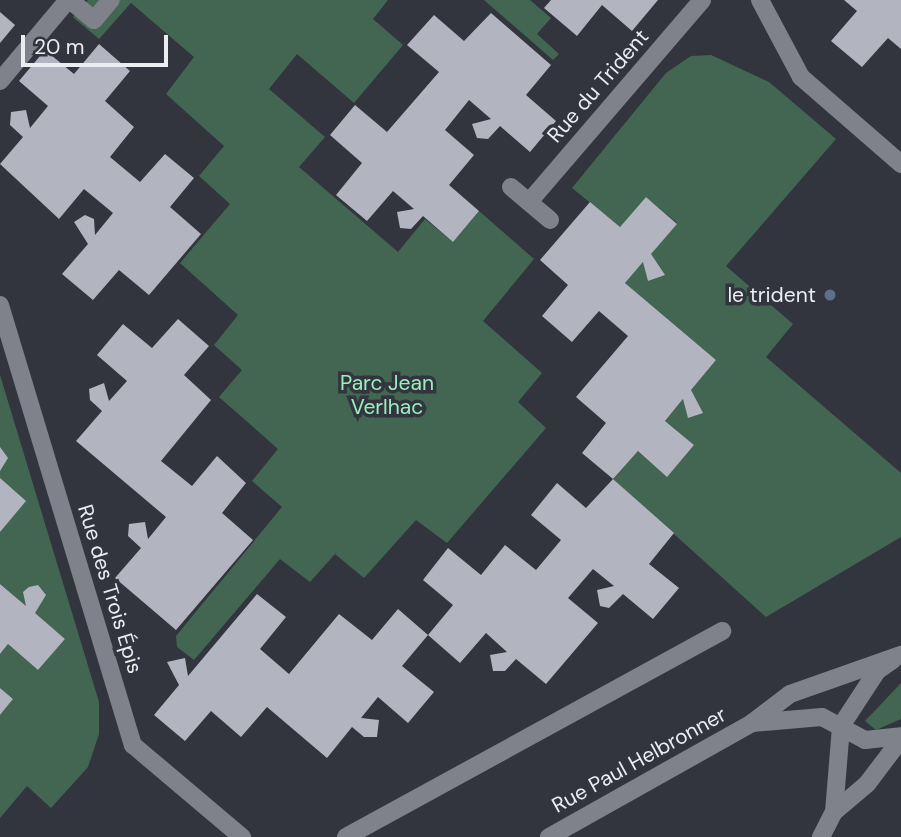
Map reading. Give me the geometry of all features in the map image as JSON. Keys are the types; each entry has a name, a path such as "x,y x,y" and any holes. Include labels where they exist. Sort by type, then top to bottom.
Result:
{"street":[{"path":"0,80 69,0 94,20 111,0"},
{"name":"Rue du Trident","path":"529,202 702,0"},
{"path":"760,0 801,77 901,164"},
{"path":"512,187 550,220"},
{"name":"Rue des Trois Épis","path":"0,307 133,745 242,837"},
{"path":"346,837 722,631"},
{"path":"834,812 841,726 877,671 901,655"},
{"name":"Rue Paul Helbronner","path":"549,837 752,723 790,694 901,655"},
{"name":"Rue Paul Helbronner","path":"752,723 822,717 865,740 901,738"},
{"path":"821,837 834,812 867,784 901,738"}],"green space":[{"name":"Parc Jean Verlhac","path":"88,0 388,0 373,19 403,45 354,103 297,54 269,89 325,137 299,167 398,252 425,219 453,242 479,211 534,259 483,321 542,373 518,402 546,428 447,543 416,520 364,578 335,554 310,582 280,559 194,660 177,647 176,636 282,507 252,481 278,449 219,397 242,370 214,345 238,315 180,263 230,204 199,176 224,146 166,94 194,57 131,3 99,39 73,17"},
{"path":"484,0 530,0 551,18 537,34 559,54 553,60"},
{"path":"711,55 769,82 836,139 726,266 793,324 766,357 901,473 901,537 766,617 613,479 638,451 667,476 694,445 665,421 716,360 625,283 677,223 646,197 620,227 572,188 666,73 691,56"},
{"path":"0,375 99,702 99,734 88,767 51,808 27,786 0,818 0,715 13,699 0,688 0,654 8,644 38,670 65,639 0,584"},
{"path":"901,683 901,719 876,730 865,721"}],"building":[{"path":"551,0 658,0 632,31 602,5 577,36 544,8"},
{"path":"844,0 901,0 901,49 888,38 862,67 831,41 857,11"},
{"path":"0,12 15,25 0,43"},
{"path":"491,13 551,65 526,95 556,121 530,152 500,126 488,139 477,138 472,124 491,119 469,100 445,130 474,155 449,185 479,211 453,242 423,216 411,229 400,228 397,212 414,209 393,191 367,221 336,195 362,163 330,135 355,105 387,132 439,72 407,45 434,15 464,41"},
{"path":"99,44 130,71 105,101 134,127 110,157 140,182 165,154 194,178 170,207 201,234 149,295 119,270 93,300 62,274 88,244 74,222 85,215 94,219 95,235 113,213 84,189 59,219 0,164 23,137 10,125 11,112 26,110 30,128 48,106 19,81 45,50 74,74"},
{"path":"646,197 677,224 651,254 665,275 648,281 643,262 625,283 716,360 691,390 703,413 688,418 683,399 665,421 694,445 667,477 638,451 613,479 582,453 606,423 576,397 628,336 599,311 572,342 542,316 568,285 540,260 590,202 620,227"},
{"path":"178,319 209,346 184,375 211,400 161,461 192,486 217,456 246,483 222,513 253,540 176,630 115,578 141,548 128,536 129,524 145,522 148,539 166,517 76,441 102,411 90,400 89,389 104,383 109,401 127,381 97,355 123,324 152,348"},
{"path":"0,447 8,458 0,471"},
{"path":"0,478 26,501 0,532"},
{"path":"613,479 674,533 649,564 679,588 653,619 623,594 609,608 600,606 597,590 614,586 593,569 568,598 598,623 546,684 516,659 505,671 493,671 490,655 507,652 486,633 460,663 428,635 453,605 423,580 448,548 481,575 505,545 536,570 561,540 531,515 557,483 586,508"},
{"path":"0,584 26,606 23,592 29,587 38,585 46,595 35,613 65,639 38,670 8,644 0,654"},
{"path":"257,594 286,617 260,649 289,674 339,614 372,640 398,609 428,635 402,666 434,692 408,723 378,697 361,718 379,720 377,737 364,737 352,727 327,758 267,707 241,737 211,711 185,741 154,715 179,685 167,662 185,658 188,676"},
{"path":"0,688 13,699 0,715"}],"place":[{"name":"le trident","path":"830,295"}]}
